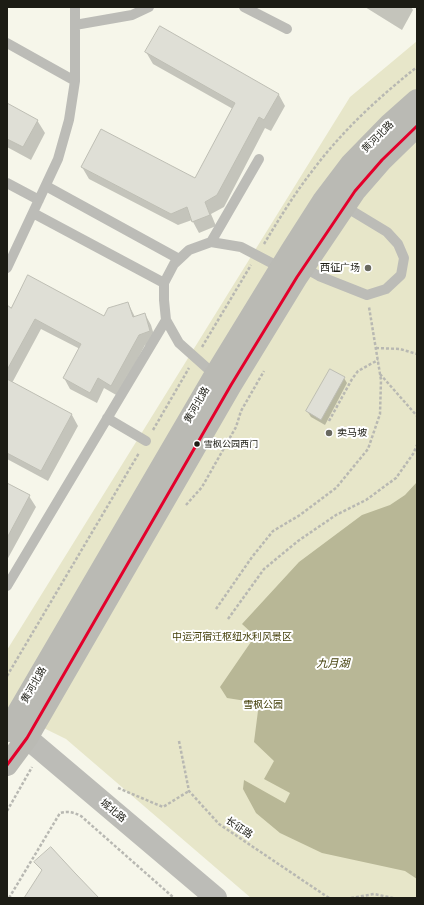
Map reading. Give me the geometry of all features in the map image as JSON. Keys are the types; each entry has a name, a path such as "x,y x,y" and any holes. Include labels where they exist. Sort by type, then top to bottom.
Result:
{"main road":[{"name":"黄河北路","path":"293,270 323,200 351,164 390,124 417,100"},
{"name":"黄河北路","path":"7,765 18,735 223,380 293,270 382,160 417,126"}],"street":[{"name":"城北路","path":"18,735 216,898"}],"lane":[{"path":"7,268 58,159 68,120 75,81 75,7"},
{"path":"75,25 132,15 149,7"},
{"path":"244,7 287,29"},
{"path":"7,43 75,81"},
{"path":"210,242 259,159"},
{"path":"7,183 39,200"},
{"path":"46,186 179,259"},
{"path":"223,380 179,343 166,320 164,283 174,264 188,250 210,242 241,247 293,270 319,276 367,295 386,289 401,275 404,258 398,244 387,232 344,206"},
{"path":"33,213 164,283"},
{"path":"7,586 166,320"},
{"path":"107,418 146,441"}],"path":[{"path":"216,608 252,557 273,531 300,515 336,488 368,449 380,414 381,380 367,295"},
{"path":"376,348 400,349 417,354"},
{"path":"329,422 352,378 358,371 378,360"},
{"path":"186,505 202,487 236,427 241,411 265,370"},
{"path":"380,373 417,416"},
{"path":"228,619 264,569 304,537 336,516 366,500 396,478 413,454 417,445"},
{"path":"7,811 18,735"},
{"path":"113,786 163,807 189,791 179,741"},
{"name":"长征路","path":"189,791 219,824 329,898"},
{"path":"9,898 60,813 67,811 74,812 81,816 174,898"},
{"path":"351,898 374,894 393,898"}],"green space":[{"name":"雪枫公园","path":"417,41 417,898 251,898 66,739 7,710 7,650 350,97"}],"water":[{"name":"九月湖","path":"417,482 417,879 405,871 322,853 280,833 256,813 243,789 244,780 285,803 290,793 264,779 274,761 254,742 259,703 227,698 220,687 255,636 242,624 299,562 362,515 390,505 405,495"}],"building":[{"path":"160,26 279,94 264,120 259,117 217,195 205,202 210,215 192,222 187,207 171,214 81,167 101,129 195,178 235,103 145,52"},
{"path":"7,103 38,120 23,147 7,139"},
{"path":"28,275 104,316 108,308 128,302 133,317 145,313 150,331 139,335 111,386 98,378 90,393 63,378 81,344 35,319 7,370 7,305 11,308"},
{"path":"330,369 345,377 321,420 306,411"},
{"path":"7,379 72,414 41,471 7,453"},
{"path":"7,483 30,495 7,538"},
{"path":"51,847 99,898 24,898 42,870 34,862"}],"transit line":[{"path":"7,765 27,738 231,385 297,277 355,191 382,160 417,126"}],"place":[{"name":"西征广场","path":"368,268"},
{"name":"卖马坡","path":"329,433"},
{"name":"雪枫公园西门","path":"197,444"}],"park label":[{"name":"中运河宿迁枢纽水利风景区","path":"232,637"}]}
